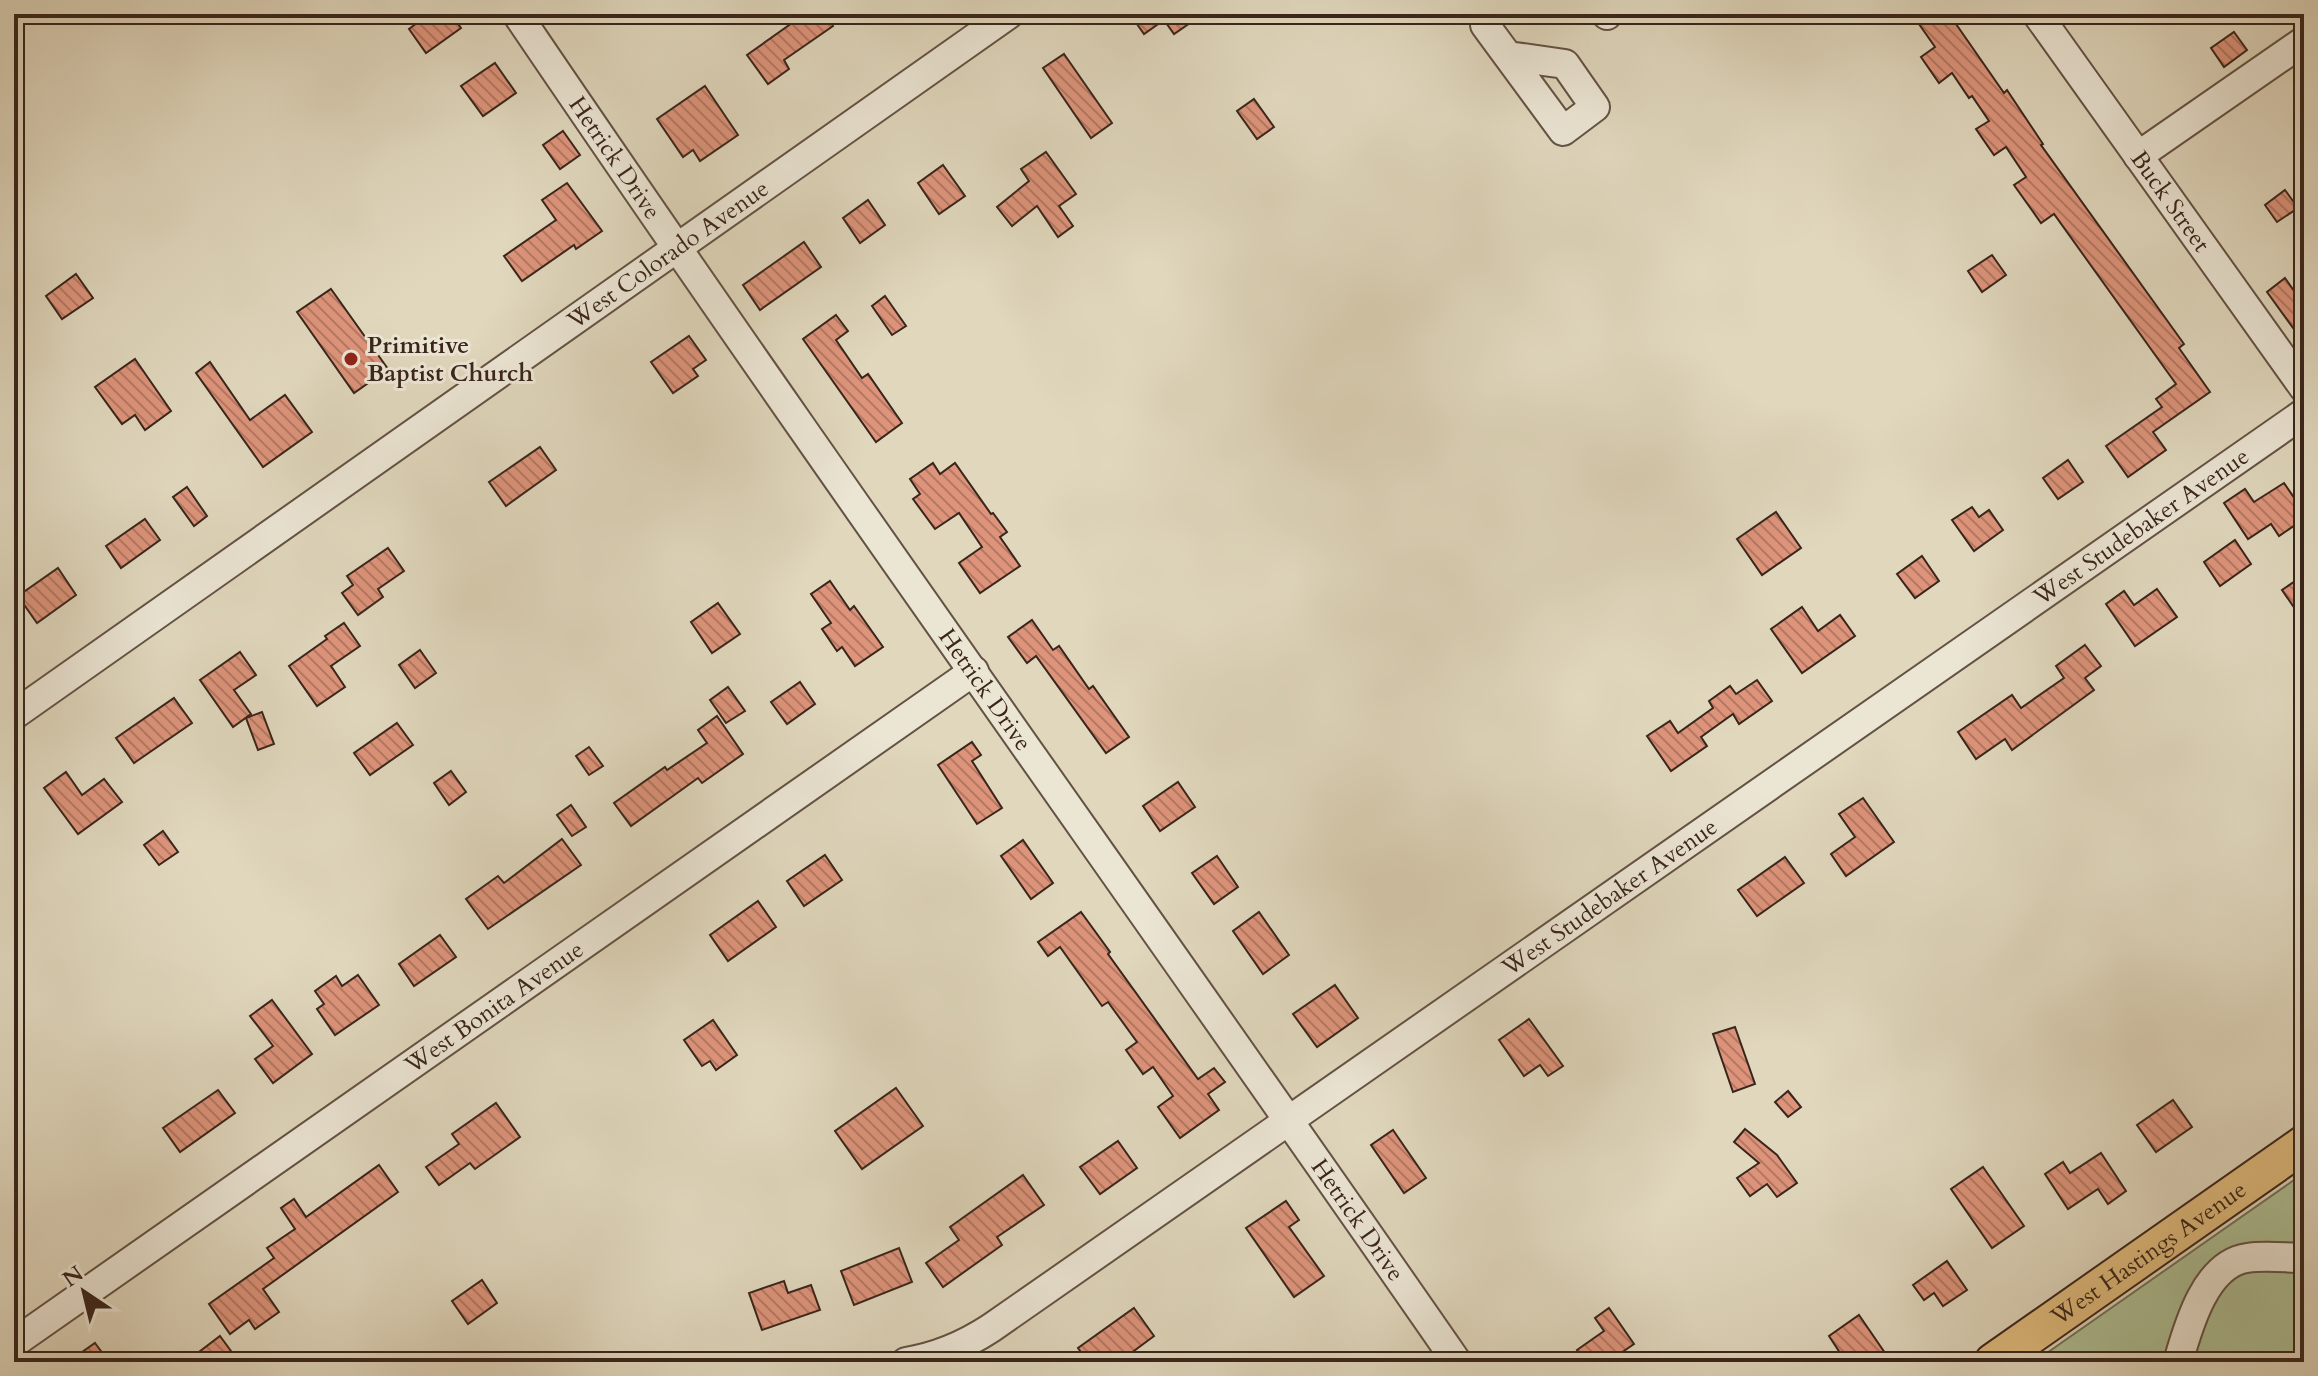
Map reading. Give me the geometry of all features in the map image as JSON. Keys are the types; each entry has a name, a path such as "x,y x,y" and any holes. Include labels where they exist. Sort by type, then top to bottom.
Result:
{"main road":[{"name":"West Hastings Avenue","path":"1993,1362 2304,1144"}],"street":[{"name":"Hetrick Drive","path":"517,14 675,248 1457,1362"},
{"name":"West Colorado Avenue","path":"14,715 1009,14"},
{"path":"1484,14 1485,25 1508,56"},
{"name":"Buck Street","path":"2037,14 2304,388"},
{"path":"2138,156 2304,41"},
{"name":"West Studebaker Avenue","path":"906,1362 965,1353 991,1328 2304,413"},
{"name":"West Bonita Avenue","path":"14,1343 974,671"},
{"path":"2178,1362 2203,1294 2229,1265 2247,1258 2304,1258"}],"green space":[{"path":"2304,1173 2304,1362 2034,1362"}],"building":[{"path":"429,14 451,14 461,28 426,53 409,29"},
{"path":"786,14 825,14 833,26 784,60 789,69 768,84 747,55 792,23"},
{"path":"1130,14 1203,14 1174,34 1164,20 1144,34"},
{"path":"1912,14 1949,14 2004,93 2007,90 2041,145 2184,344 2179,348 2210,392 2153,432 2166,450 2128,477 2106,446 2162,407 2156,399 2176,384 2054,214 2041,223 2014,185 2026,177 2006,147 1994,155 1976,129 1989,121 1972,96 1969,98 1952,73 1939,83 1921,57 1935,47"},
{"path":"2234,32 2247,50 2224,67 2211,48"},
{"path":"1064,54 1112,123 1091,138 1043,68"},
{"path":"495,63 516,93 483,116 461,86"},
{"path":"705,86 738,135 700,161 693,150 683,157 657,119"},
{"path":"1254,99 1274,127 1257,139 1237,111"},
{"path":"563,131 580,155 560,169 543,145"},
{"path":"1046,152 1076,194 1059,206 1073,226 1058,237 1037,206 1012,226 997,207 1029,181 1021,169"},
{"path":"943,165 965,196 939,214 918,183"},
{"path":"567,183 602,231 576,249 574,245 522,281 504,256 556,220 542,200"},
{"path":"2285,190 2298,208 2277,222 2265,205"},
{"path":"868,200 885,225 860,243 843,218"},
{"path":"804,242 821,267 760,310 743,285"},
{"path":"1992,255 2006,275 1982,292 1968,271"},
{"path":"76,274 93,298 62,319 46,296"},
{"path":"2285,278 2304,305 2304,343 2267,292"},
{"path":"331,289 388,369 354,393 297,312"},
{"path":"885,296 906,326 892,335 872,306"},
{"path":"836,315 848,331 836,340 862,378 868,374 902,423 876,442 803,339"},
{"path":"689,336 706,360 693,369 698,376 673,393 651,362"},
{"path":"135,359 171,411 145,430 135,415 122,424 95,387"},
{"path":"210,362 250,420 285,395 312,432 263,467 196,373"},
{"path":"540,447 556,470 506,506 489,482"},
{"path":"2068,460 2083,482 2058,499 2043,478"},
{"path":"933,463 940,474 955,463 1007,532 1000,537 1020,566 980,593 959,563 982,547 959,513 935,529 913,499 920,494 910,479"},
{"path":"2284,483 2304,512 2304,519 2279,536 2271,524 2248,539 2224,503 2245,489 2254,502"},
{"path":"187,487 207,516 194,526 173,497"},
{"path":"1972,507 1979,517 1989,510 2003,530 1974,551 1952,520"},
{"path":"1776,512 1801,548 1762,575 1737,539"},
{"path":"145,519 160,540 121,568 106,546"},
{"path":"2235,540 2251,564 2220,586 2204,562"},
{"path":"388,548 404,571 378,589 383,597 358,615 342,593 353,585 347,576"},
{"path":"1922,556 1939,581 1915,598 1897,574"},
{"path":"58,568 76,595 37,623 18,596"},
{"path":"2304,575 2304,622 2282,590"},
{"path":"830,581 850,610 854,606 883,647 855,666 842,647 837,651 822,629 831,623 811,594"},
{"path":"2157,589 2177,617 2135,646 2106,604 2124,591 2134,605"},
{"path":"718,603 740,634 712,653 691,622"},
{"path":"1802,607 1818,631 1840,615 1855,636 1802,673 1771,629"},
{"path":"1032,620 1053,650 1059,646 1089,689 1093,686 1129,737 1106,753 1036,656 1027,663 1008,637"},
{"path":"344,623 360,646 331,666 345,687 317,706 289,666"},
{"path":"2085,645 2101,666 2085,678 2094,690 2012,750 2005,739 1976,759 1958,732 2012,695 2021,708 2064,678 2056,666"},
{"path":"420,650 436,673 415,688 399,665"},
{"path":"240,652 256,675 234,690 251,714 233,727 200,680"},
{"path":"1757,680 1772,701 1739,724 1733,714 1701,737 1707,746 1671,771 1647,736 1670,721 1678,733 1713,708 1709,701 1730,686 1736,694"},
{"path":"800,682 815,704 787,724 771,702"},
{"path":"728,687 745,711 726,723 710,700"},
{"path":"174,698 192,723 134,763 116,738"},
{"path":"262,712 274,744 258,750 246,718"},
{"path":"717,716 743,754 702,783 698,778 631,826 614,803 665,767 667,770 707,743 698,730"},
{"path":"397,723 413,745 370,775 354,753"},
{"path":"972,742 981,755 972,761 1002,808 977,824 938,765"},
{"path":"589,747 603,766 589,775 576,756"},
{"path":"451,771 466,792 449,805 434,783"},
{"path":"66,772 82,795 104,779 122,802 78,834 44,788"},
{"path":"1178,782 1195,807 1160,831 1143,806"},
{"path":"1863,798 1894,842 1846,876 1831,854 1855,837 1839,814"},
{"path":"571,805 586,827 572,836 557,815"},
{"path":"163,831 178,852 159,865 144,845"},
{"path":"562,839 581,865 488,929 466,899 498,876 504,883"},
{"path":"1023,840 1053,883 1031,899 1001,856"},
{"path":"825,855 842,880 804,906 787,881"},
{"path":"1217,856 1238,887 1214,904 1192,873"},
{"path":"1785,857 1804,883 1757,916 1738,890"},
{"path":"758,901 776,927 728,961 710,935"},
{"path":"1081,912 1198,1079 1214,1068 1225,1082 1208,1094 1219,1110 1180,1138 1158,1107 1173,1096 1153,1067 1143,1074 1126,1050 1137,1042 1108,1002 1102,1006 1060,947 1048,956 1038,942"},
{"path":"1259,912 1289,955 1263,974 1233,931"},
{"path":"440,935 456,957 414,986 399,964"},
{"path":"358,975 379,1005 335,1035 317,1009 324,1004 315,991 336,976 342,986"},
{"path":"1335,985 1358,1018 1317,1047 1293,1014"},
{"path":"272,1000 312,1054 273,1083 255,1059 273,1046 250,1016"},
{"path":"1529,1019 1563,1066 1548,1076 1540,1065 1524,1076 1499,1040"},
{"path":"713,1020 737,1055 716,1070 710,1061 702,1066 684,1040"},
{"path":"1735,1027 1755,1084 1733,1092 1713,1034"},
{"path":"896,1088 923,1126 862,1169 835,1131"},
{"path":"218,1090 235,1113 180,1152 163,1128"},
{"path":"1788,1091 1801,1107 1788,1117 1775,1102"},
{"path":"2173,1100 2192,1127 2156,1152 2137,1125"},
{"path":"496,1103 520,1137 475,1169 470,1163 439,1185 426,1167 459,1144 452,1134"},
{"path":"1745,1129 1777,1155 1797,1183 1777,1197 1767,1184 1750,1196 1737,1178 1759,1163 1734,1142"},
{"path":"1393,1130 1426,1178 1404,1193 1371,1145"},
{"path":"1118,1141 1137,1168 1100,1194 1080,1167"},
{"path":"2101,1153 2126,1191 2108,1204 2098,1189 2068,1209 2045,1174 2063,1162 2070,1173"},
{"path":"379,1165 398,1192 263,1289 279,1312 255,1329 249,1320 230,1334 209,1304 274,1258 267,1248 295,1229 281,1208 294,1199 306,1217"},
{"path":"1983,1167 2024,1226 1992,1248 1951,1189"},
{"path":"1023,1175 1044,1205 997,1237 1002,1245 943,1287 926,1263 959,1240 950,1227"},
{"path":"1286,1201 1299,1220 1289,1227 1324,1276 1294,1297 1246,1228"},
{"path":"899,1248 912,1282 854,1305 841,1271"},
{"path":"1947,1261 1967,1290 1943,1306 1934,1293 1924,1300 1913,1285"},
{"path":"482,1280 497,1303 468,1324 452,1301"},
{"path":"784,1281 788,1293 811,1285 820,1310 762,1330 749,1293"},
{"path":"1134,1308 1154,1336 1119,1362 1088,1362 1078,1348"},
{"path":"1609,1308 1634,1344 1621,1353 1627,1362 1585,1362 1577,1350 1604,1331 1595,1318"},
{"path":"1859,1315 1885,1353 1872,1362 1846,1362 1829,1336"},
{"path":"220,1336 239,1362 207,1362 199,1352"},
{"path":"95,1343 109,1362 68,1362"}],"place":[{"name":"Primitive Baptist Church","path":"351,359"}]}
